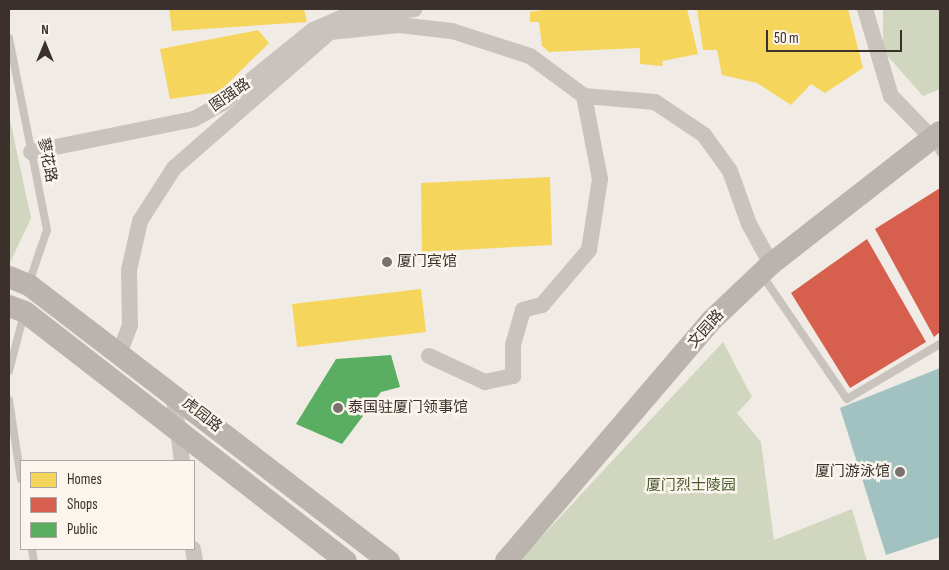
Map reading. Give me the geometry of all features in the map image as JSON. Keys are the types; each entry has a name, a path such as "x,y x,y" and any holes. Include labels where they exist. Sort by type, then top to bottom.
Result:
{"main road":[{"name":"文园路","path":"506,561 713,319 766,269 937,141"},
{"name":"虎园路","path":"19,281 173,393 389,561"},
{"name":"虎园路","path":"17,309 178,428 346,561"}],"street":[{"name":"图强路","path":"31,152 194,119 222,103 314,30 344,17 415,9"},
{"path":"865,9 890,96 937,141"},
{"path":"119,354 130,325 129,270 140,221 174,168 330,32 399,25 452,31 530,56 584,96 655,102 704,136 730,171 766,269"},
{"path":"430,356 485,382 513,376 513,345 523,310 542,305 589,250 600,179 584,96"},
{"path":"173,393 182,460"}],"lane":[{"name":"蓼花路","path":"9,38 47,230 19,281"},
{"path":"766,269 847,399 940,344"},
{"path":"9,372 17,309"},
{"path":"9,400 20,472"}],"green space":[{"path":"883,9 940,9 940,89 923,96 883,51"},
{"path":"9,115 31,218 9,265"},
{"name":"厦门烈士陵园","path":"723,342 752,397 737,413 761,442 774,540 852,509 867,561 519,561"}],"water":[{"name":"厦门游泳馆","path":"940,368 940,537 886,555 840,408"}],"building: Homes":[{"path":"169,9 304,9 307,22 172,31"},
{"path":"550,9 687,9 698,54 662,61 663,66 640,64 640,48 549,52 542,46 539,22 530,22 530,12"},
{"path":"697,9 848,9 863,68 825,93 811,84 791,105 757,83 722,75 717,50 703,50"},
{"path":"258,30 269,43 219,92 170,99 160,49"},
{"path":"550,177 552,245 422,252 421,183"},
{"path":"421,289 426,332 297,347 292,304"}],"building: Shops":[{"path":"940,188 940,332 934,337 875,229"},
{"path":"867,239 926,342 850,388 791,293"}],"building: Public":[{"name":"泰国驻厦门领事馆","path":"391,355 400,387 381,392 342,444 296,424 336,359"}],"place":[{"name":"厦门宾馆","path":"387,262"},
{"name":"泰国驻厦门领事馆","path":"338,408"},
{"name":"厦门游泳馆","path":"900,472"}]}
